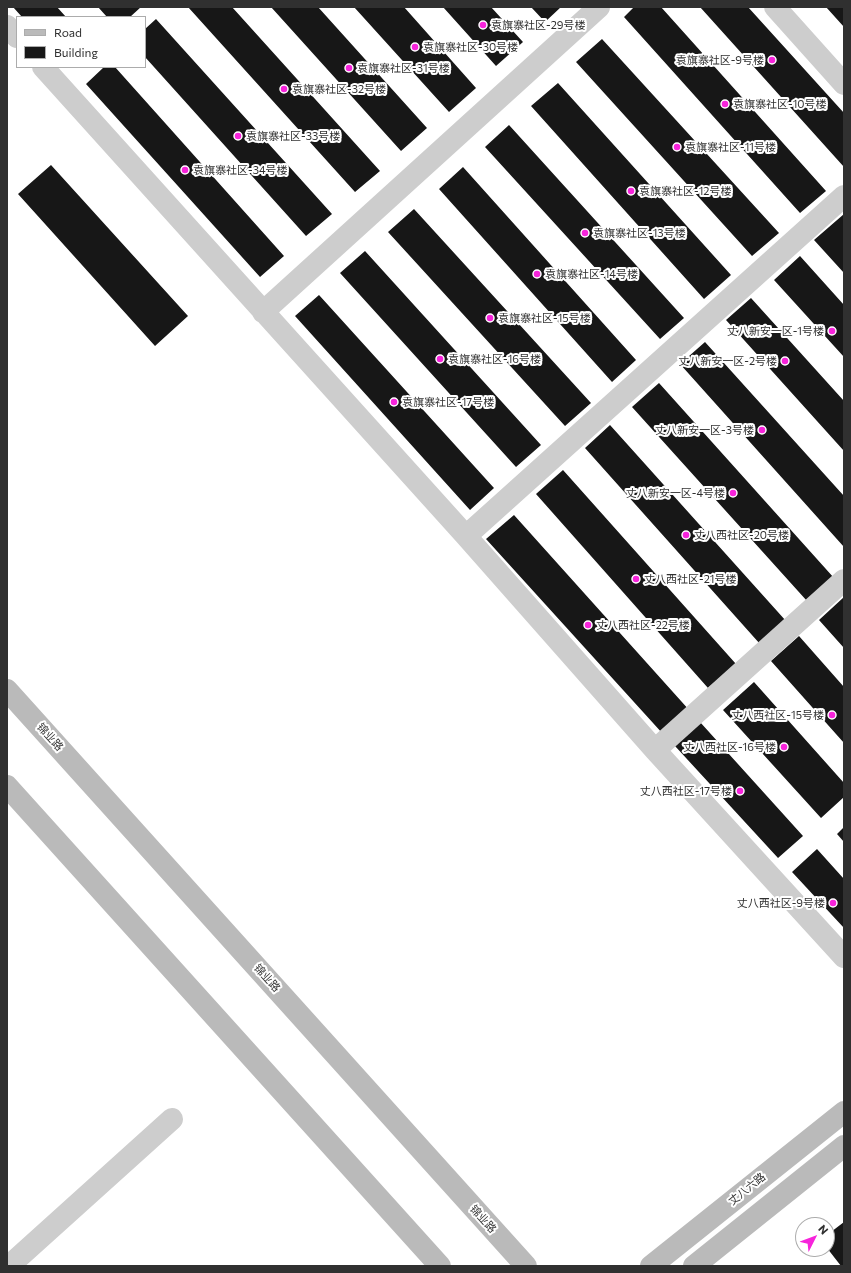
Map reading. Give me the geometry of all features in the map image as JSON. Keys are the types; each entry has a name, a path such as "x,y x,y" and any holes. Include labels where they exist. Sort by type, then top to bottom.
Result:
{"main road":[{"name":"锦业路","path":"7,690 526,1266"},
{"path":"7,786 440,1266"},
{"name":"丈八六路","path":"651,1266 844,1112"},
{"path":"694,1266 844,1146"}],"street":[{"path":"263,312 599,7"},
{"path":"774,7 844,84"},
{"path":"7,26 16,37"},
{"path":"44,68 466,536 655,750 844,957"},
{"path":"466,536 844,196"},
{"path":"655,750 844,580"},
{"path":"9,1266 172,1118"}],"building":[{"path":"13,7 57,7 65,16 21,16"},
{"path":"98,7 141,7 131,16 106,16"},
{"name":"袁旗寨社区-32号楼","path":"188,7 232,7 380,171 355,192"},
{"name":"袁旗寨社区-31号楼","path":"271,7 318,7 427,128 401,151"},
{"name":"袁旗寨社区-30号楼","path":"354,7 404,7 476,88 449,112"},
{"name":"袁旗寨社区-29号楼","path":"443,7 491,7 523,42 496,66"},
{"path":"531,7 561,7 545,22"},
{"name":"袁旗寨社区-10号楼","path":"634,7 661,7 826,191 800,213 624,17"},
{"name":"袁旗寨社区-9号楼","path":"700,7 748,7 844,113 844,167"},
{"path":"826,7 844,7 844,27"},
{"name":"袁旗寨社区-33号楼","path":"156,19 332,214 306,236 146,58 146,28"},
{"name":"袁旗寨社区-11号楼","path":"602,39 779,233 752,256 576,62"},
{"name":"袁旗寨社区-34号楼","path":"103,68 116,68 284,256 260,277 86,84"},
{"name":"袁旗寨社区-12号楼","path":"558,83 731,275 704,299 531,106"},
{"name":"袁旗寨社区-13号楼","path":"509,125 684,318 660,339 485,147"},
{"path":"51,165 188,316 155,346 18,194"},
{"name":"袁旗寨社区-14号楼","path":"463,167 636,360 612,382 439,189"},
{"name":"袁旗寨社区-15号楼","path":"414,209 591,403 565,426 388,232"},
{"path":"844,214 844,273 814,240"},
{"name":"袁旗寨社区-16号楼","path":"365,251 541,445 516,467 340,273"},
{"name":"丈八新安一区-1号楼","path":"800,256 844,305 844,357 774,280"},
{"name":"袁旗寨社区-17号楼","path":"319,295 494,488 470,510 295,316"},
{"name":"丈八新安一区-2号楼","path":"751,298 844,401 844,451 726,320"},
{"name":"丈八新安一区-3号楼","path":"705,342 844,496 844,547 680,364"},
{"name":"丈八新安一区-4号楼","path":"659,383 834,578 807,601 632,407"},
{"name":"丈八西社区-20号楼","path":"610,425 786,621 760,644 585,448"},
{"name":"丈八西社区-21号楼","path":"563,470 736,664 708,688 536,494"},
{"name":"丈八西社区-22号楼","path":"514,515 690,711 663,734 486,539"},
{"path":"844,597 844,648 819,620"},
{"name":"丈八西社区-15号楼","path":"799,636 844,687 844,743 771,661"},
{"name":"丈八西社区-16号楼","path":"754,682 844,783 844,797 821,818 723,710"},
{"name":"丈八西社区-17号楼","path":"700,722 803,836 778,858 675,746"},
{"path":"844,827 844,842 837,834"},
{"name":"丈八西社区-9号楼","path":"817,849 844,879 844,928 792,872"},
{"path":"844,1222 844,1266 841,1266 834,1257 835,1229"}],"place":[{"name":"袁旗寨社区-29号楼","path":"483,25"},
{"name":"袁旗寨社区-30号楼","path":"415,47"},
{"name":"袁旗寨社区-9号楼","path":"772,60"},
{"name":"袁旗寨社区-31号楼","path":"349,68"},
{"name":"袁旗寨社区-32号楼","path":"284,89"},
{"name":"袁旗寨社区-10号楼","path":"725,104"},
{"name":"袁旗寨社区-33号楼","path":"238,136"},
{"name":"袁旗寨社区-11号楼","path":"677,147"},
{"name":"袁旗寨社区-34号楼","path":"185,170"},
{"name":"袁旗寨社区-12号楼","path":"631,191"},
{"name":"袁旗寨社区-13号楼","path":"585,233"},
{"name":"袁旗寨社区-14号楼","path":"537,274"},
{"name":"袁旗寨社区-15号楼","path":"490,318"},
{"name":"丈八新安一区-1号楼","path":"832,331"},
{"name":"袁旗寨社区-16号楼","path":"440,359"},
{"name":"丈八新安一区-2号楼","path":"785,361"},
{"name":"袁旗寨社区-17号楼","path":"394,402"},
{"name":"丈八新安一区-3号楼","path":"762,430"},
{"name":"丈八新安一区-4号楼","path":"733,493"},
{"name":"丈八西社区-20号楼","path":"686,535"},
{"name":"丈八西社区-21号楼","path":"636,579"},
{"name":"丈八西社区-22号楼","path":"588,625"},
{"name":"丈八西社区-15号楼","path":"832,715"},
{"name":"丈八西社区-16号楼","path":"784,747"},
{"name":"丈八西社区-17号楼","path":"740,791"},
{"name":"丈八西社区-9号楼","path":"833,903"}]}
